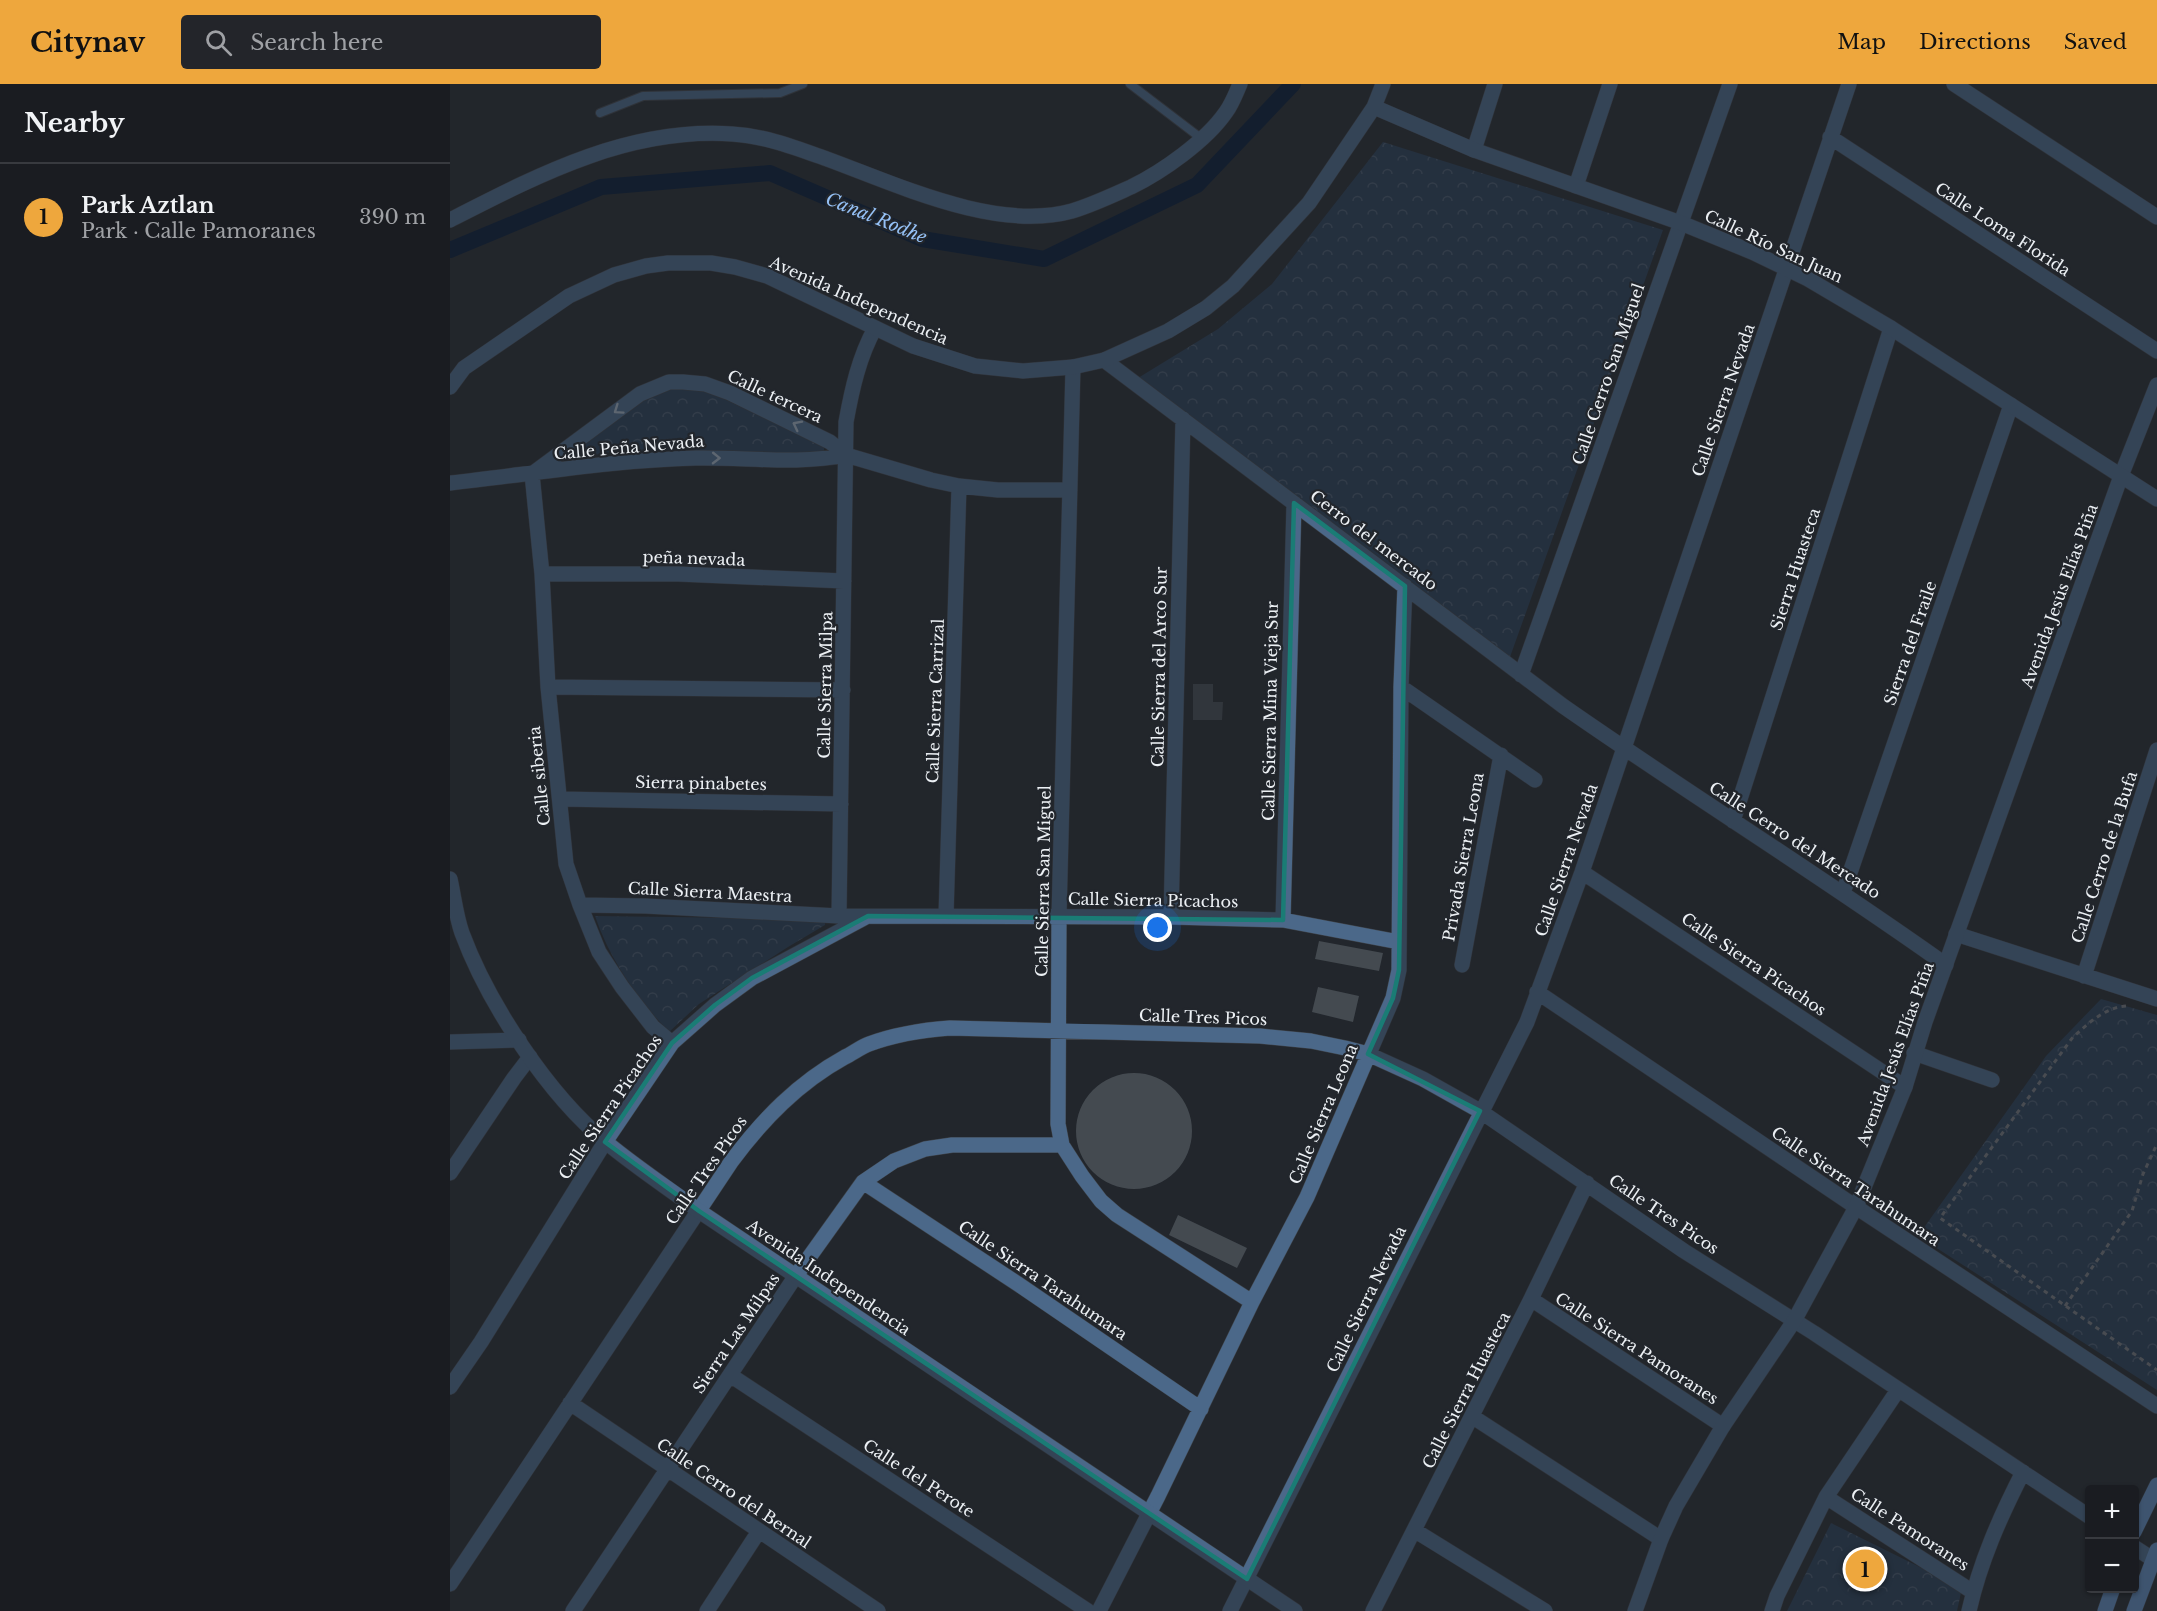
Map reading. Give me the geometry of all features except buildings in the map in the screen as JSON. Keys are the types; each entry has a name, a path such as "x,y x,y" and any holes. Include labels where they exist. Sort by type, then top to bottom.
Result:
{"main road":[{"path":"2139,1522 2157,1485"},
{"path":"2134,1611 2156,1557"},
{"path":"2105,1611 2111,1593"}],"street":[{"path":"450,220 518,185 569,163 619,146 664,136 731,134 770,138 968,208 1010,215 1041,215 1071,211 1144,181 1202,140 1226,111 1240,84"},
{"name":"Avenida Independencia","path":"450,387 457,369 569,296 614,275 646,266 668,263 711,263 766,276 913,346 975,366 1023,371 1073,367 1104,360 1168,331 1206,308 1233,286 1309,203 1374,107 1383,84"},
{"path":"1474,150 1495,84"},
{"path":"1576,186 1610,84"},
{"name":"Calle Cerro San Miguel","path":"1521,675 1730,84"},
{"name":"Calle Sierra Nevada","path":"1230,1611 1480,1111 1527,1022 1582,872 1849,84"},
{"path":"1954,84 2157,218"},
{"name":"Calle Río San Juan","path":"1374,107 1474,150 1681,223 1752,252 1835,293 2157,499"},
{"name":"Calle Loma Florida","path":"1830,137 2157,351"},
{"name":"Calle Sierra Milpa","path":"839,916 846,422 852,386 865,346 875,328"},
{"name":"Sierra Huasteca","path":"1733,821 1891,328"},
{"name":"Cerro del mercado","path":"1104,360 1521,675 1623,748"},
{"name":"Calle Sierra San Miguel","path":"1073,367 1059,916 1057,1100 1062,1145 1101,1201 1117,1215 1252,1302"},
{"name":"Calle tercera","path":"532,474 640,394 669,382 705,384 730,393 830,442 846,455"},
{"name":"Avenida Jesús Elías Piña","path":"1635,1611 1661,1539 1676,1506 1723,1426 1794,1321 1856,1208 1905,1088 1914,1053 1956,934 2121,476 2157,385"},
{"name":"Sierra del Fraile","path":"1843,893 2011,405"},
{"name":"Calle Sierra del Arco Sur","path":"1172,917 1183,419"},
{"path":"846,455 959,486 998,490 1070,490"},
{"name":"Calle Peña Nevada","path":"450,483 656,460 698,458 823,460 846,455"},
{"name":"Calle siberia","path":"532,474 542,574 548,687 567,864 599,952 653,1027 672,1043"},
{"name":"Calle Sierra Carrizal","path":"946,916 959,486"},
{"name":"Calle Sierra Mina Vieja Sur","path":"1283,920 1294,503"},
{"name":"peña nevada","path":"542,574 678,574 844,581"},
{"name":"Calle Sierra Leona","path":"1099,1611 1252,1302 1307,1197 1393,998 1399,970 1401,687 1405,586"},
{"path":"548,687 843,690"},
{"name":"Privada Sierra Leona","path":"1401,687 1534,780"},
{"name":"Calle Cerro del Mercado","path":"1623,748 1843,893 1946,965"},
{"name":"Calle Cerro de la Bufa","path":"2084,976 2157,750"},
{"name":"Privada Sierra Leona","path":"1462,965 1500,755"},
{"name":"Sierra pinabetes","path":"560,799 841,804"},
{"name":"Calle Sierra Picachos","path":"1582,872 1905,1088"},
{"name":"Avenida Independencia","path":"450,879 455,930 487,988 530,1057 568,1105 605,1142 699,1211 795,1277 1295,1611"},
{"name":"Calle Sierra Maestra","path":"580,905 839,916"},
{"name":"Calle Sierra Picachos","path":"839,916 1172,917 1283,920 1399,942"},
{"name":"Calle Sierra Picachos","path":"450,1388 605,1142 672,1043 715,1005 752,978 868,916"},
{"path":"1956,934 2157,999"},
{"name":"Calle Sierra Tarahumara","path":"1538,992 1856,1208 2157,1407"},
{"name":"Calle Tres Picos","path":"450,1584 731,1162 757,1127 788,1097 826,1068 868,1044 915,1031 950,1028 1260,1036 1311,1041 1368,1054 1423,1079 1480,1111 1684,1251 2085,1514"},
{"path":"450,1042 519,1040"},
{"path":"1914,1053 1992,1080"},
{"path":"450,1173 458,1151 530,1057"},
{"name":"Sierra Las Milpas","path":"573,1611 795,1277 864,1182 894,1161 925,1149 952,1145 1062,1145"},
{"name":"Calle Sierra Tarahumara","path":"864,1182 1201,1409"},
{"name":"Calle Sierra Huasteca","path":"1373,1611 1473,1417 1587,1183"},
{"name":"Calle Sierra Pamoranes","path":"1531,1299 1723,1426"},
{"name":"Calle del Perote","path":"730,1375 1088,1611"},
{"path":"1772,1611 1777,1596 1826,1497 1898,1390"},
{"name":"Calle Cerro del Bernal","path":"570,1403 878,1611"},
{"path":"1473,1417 1661,1539"},
{"path":"1969,1611 1986,1552 2023,1472"},
{"name":"Calle Pamoranes","path":"1826,1497 1974,1592"},
{"path":"1414,1530 1545,1611"},
{"path":"707,1611 759,1531"},
{"path":"2139,1549 2156,1557"},
{"path":"849,1611 858,1598"}],"lane":[{"path":"600,113 643,96 780,93 802,84"},
{"path":"1130,84 1202,140"}],"path":[{"path":"2134,1005 2118,1006 2100,1014 2073,1037 1940,1218 2157,1370"},
{"path":"2065,1306 2132,1212 2143,1174 2157,1144"}],"highlighted area":[{"path":"1294,503 1405,586 1399,970 1393,998 1368,1054 1480,1111 1247,1579 699,1211 605,1142 672,1043 715,1005 752,978 868,916 1283,920"}],"green space":[{"path":"1383,142 1663,230 1510,657 1138,378 1218,329 1272,284"},
{"path":"672,388 706,392 718,396 824,446 824,454 679,449 612,452 563,460 644,399"},
{"path":"595,916 825,919 825,925 699,1004 669,1032 626,978 608,948"},
{"path":"2101,999 2157,1015 2157,1390 1918,1236 2046,1056"},
{"path":"1831,1523 1962,1588 1957,1611 1787,1611"}],"waterway":[{"name":"Canal Rodhe","path":"450,250 601,187 770,173 922,239 1044,259 1197,185 1293,84"}],"place":[{"name":"Park Aztlan","path":"1865,1569"}]}
